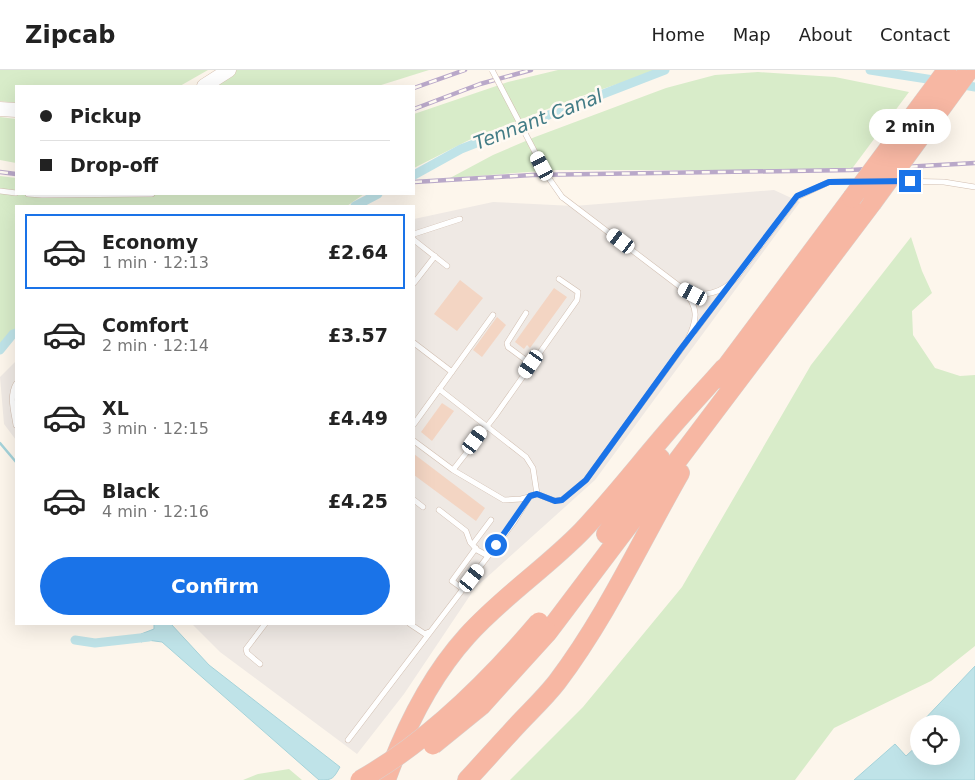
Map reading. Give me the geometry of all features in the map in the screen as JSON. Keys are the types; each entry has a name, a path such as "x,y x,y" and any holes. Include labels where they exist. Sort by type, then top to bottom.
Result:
{"highway":[{"path":"360,780 383,766 440,723 544,627 610,528 724,368 947,70"},
{"path":"384,780 425,751 480,706 729,393 872,204 968,70"},
{"path":"384,780 420,702 443,664 468,635 582,531 724,368"},
{"path":"468,780 512,731 535,709 579,651 603,612 691,453 729,393"}],"main road":[{"path":"206,85 229,70"},
{"path":"0,109 15,110"}],"lane":[{"path":"492,70 548,177 562,197 683,289 693,294 704,294 729,286"},
{"path":"415,442 454,470 504,500 520,499 537,494 555,501 562,500 586,480 687,341 797,196 829,182 871,181"},
{"path":"880,181 944,182 975,187"},
{"path":"0,191 15,193"},
{"path":"415,234 460,219"},
{"path":"415,241 448,266"},
{"path":"415,282 435,256"},
{"path":"454,470 486,425 495,416 577,300 578,292 559,279"},
{"path":"683,289 694,306 696,317 694,327 687,341"},
{"path":"526,312 507,344 508,347 531,364"},
{"path":"415,423 493,315"},
{"path":"415,344 452,372"},
{"path":"15,386 12,406 15,420"},
{"path":"439,389 526,457 530,462 537,494"},
{"path":"348,740 514,522 530,496"},
{"path":"415,501 423,507"},
{"path":"439,510 466,531 474,546 488,556"},
{"path":"463,589 452,580 491,520"},
{"path":"260,664 247,653 246,649 264,625"},
{"path":"412,625 425,634 430,632"}],"shaded area":[{"path":"774,190 800,202 595,480 475,588 404,694 357,754 220,652 193,625 415,625 415,219 493,202 574,206"},
{"path":"15,362 15,439 4,424 0,377"}],"green space":[{"path":"0,70 208,70 182,85 15,85 15,103 0,101"},
{"path":"237,70 429,70 381,85 216,85"},
{"path":"558,70 659,70 576,98 475,137 415,167 415,114 508,82"},
{"path":"758,72 835,77 909,92 851,170 556,170 450,178 493,155 535,137 666,88 715,75"},
{"path":"0,117 15,119 15,163 0,160"},
{"path":"0,176 15,178 15,195 363,195 348,205 15,205 15,333 0,350"},
{"path":"911,237 922,271 932,293 912,311 913,335 935,368 960,376 975,375 975,646 931,681 834,728 795,780 510,780 583,707 682,587 811,365"},
{"path":"289,769 302,780 243,780 258,774"}],"water":[{"path":"154,625 172,625 209,665 340,767 334,776 330,779 319,780 162,642 147,640 141,642 139,638 141,634 154,629"},
{"path":"975,666 975,780 854,780 895,744 906,756 910,752 910,765 960,765 960,715 929,715"}],"building":[{"path":"460,280 483,298 457,331 434,314"},
{"path":"554,288 567,297 530,348 527,345 524,349 515,342"},
{"path":"497,317 506,325 482,357 473,350"},
{"path":"442,403 454,411 432,441 421,432"},
{"path":"415,455 485,508 476,521 415,476"}],"waterway":[{"name":"Tennant Canal","path":"415,174 461,149 665,70"},
{"name":"Tennant Canal","path":"870,70 940,81"},
{"name":"Tennant Canal","path":"958,84 975,87"},
{"name":"Tennant Canal","path":"357,205 376,195"},
{"name":"Tennant Canal","path":"0,350 15,333"},
{"path":"0,443 15,461"},
{"path":"75,640 95,643 149,637"}],"railway":[{"path":"415,88 465,70"},
{"path":"415,109 480,84 531,70"},
{"path":"415,182 532,175 851,170 975,163"},
{"path":"0,172 15,174"}],"route":[{"path":"496,545 514,522 530,496 537,494 555,501 562,500 570,495 593,472 680,350 797,196 829,182 843,180 910,181"}]}
